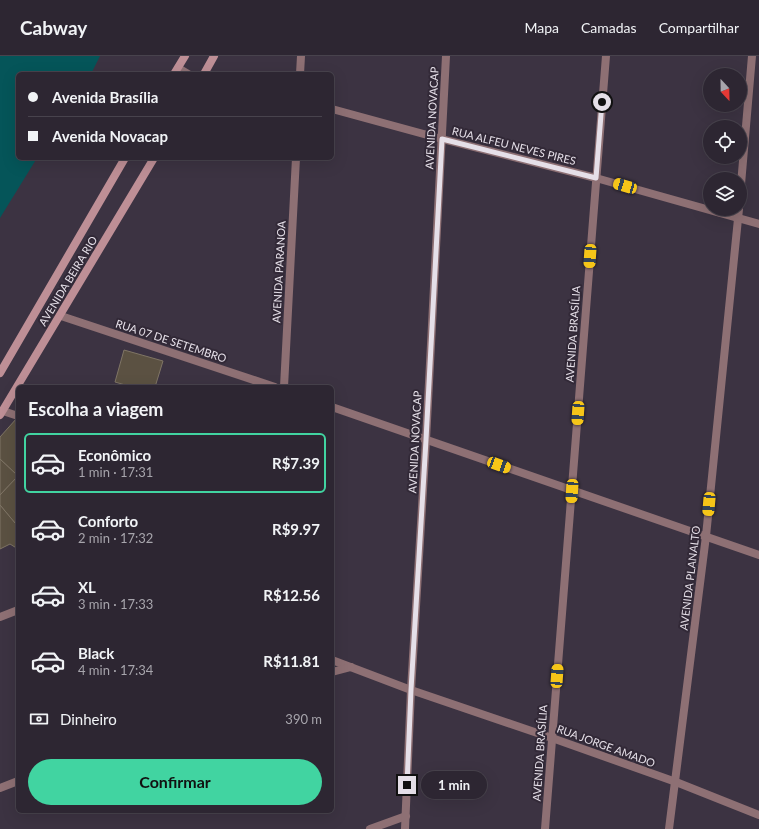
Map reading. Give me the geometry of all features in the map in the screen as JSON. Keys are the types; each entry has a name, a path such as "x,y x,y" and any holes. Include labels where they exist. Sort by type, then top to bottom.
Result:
{"main road":[{"path":"176,71 185,56"},
{"path":"205,72 214,56"},
{"name":"AVENIDA BEIRA RIO","path":"0,373 125,160"},
{"name":"AVENIDA BEIRA RIO","path":"18,385 61,316 153,160"},
{"name":"AVENIDA BEIRA RIO","path":"1,413 16,389"}],"street":[{"path":"300,72 301,56"},
{"name":"AVENIDA NOVACAP","path":"405,829 411,690 446,56"},
{"name":"AVENIDA BRASÍLIA","path":"545,829 606,56"},
{"path":"742,172 752,56"},
{"name":"RUA ALFEU NEVES PIRES","path":"334,110 596,178 759,224"},
{"name":"AVENIDA PARANOA","path":"284,385 296,160"},
{"name":"AVENIDA PLANALTO","path":"669,829 706,536 738,216"},
{"name":"RUA 07 DE SETEMBRO","path":"61,316 269,385"},
{"path":"334,408 759,555"},
{"path":"1,413 16,416"},
{"path":"0,617 16,611"},
{"name":"RUA JORGE AMADO","path":"334,661 411,690 676,782 759,815"},
{"path":"334,671 351,667"},
{"path":"0,788 16,782"},
{"path":"370,829 406,816"}],"shaded area":[{"path":"0,56 100,56 92,72 16,72 16,160 36,160 0,218"}],"building":[{"path":"124,350 163,361 156,385 125,385 115,382"},
{"path":"16,419 16,474 0,459 0,437"},
{"path":"0,459 16,474 16,478 0,495"},
{"path":"16,478 15,523 0,505 0,495"},
{"path":"0,505 15,523 16,521 16,548 10,544 0,549"}],"route":[{"path":"407,785 442,139 596,178 602,102"}]}
